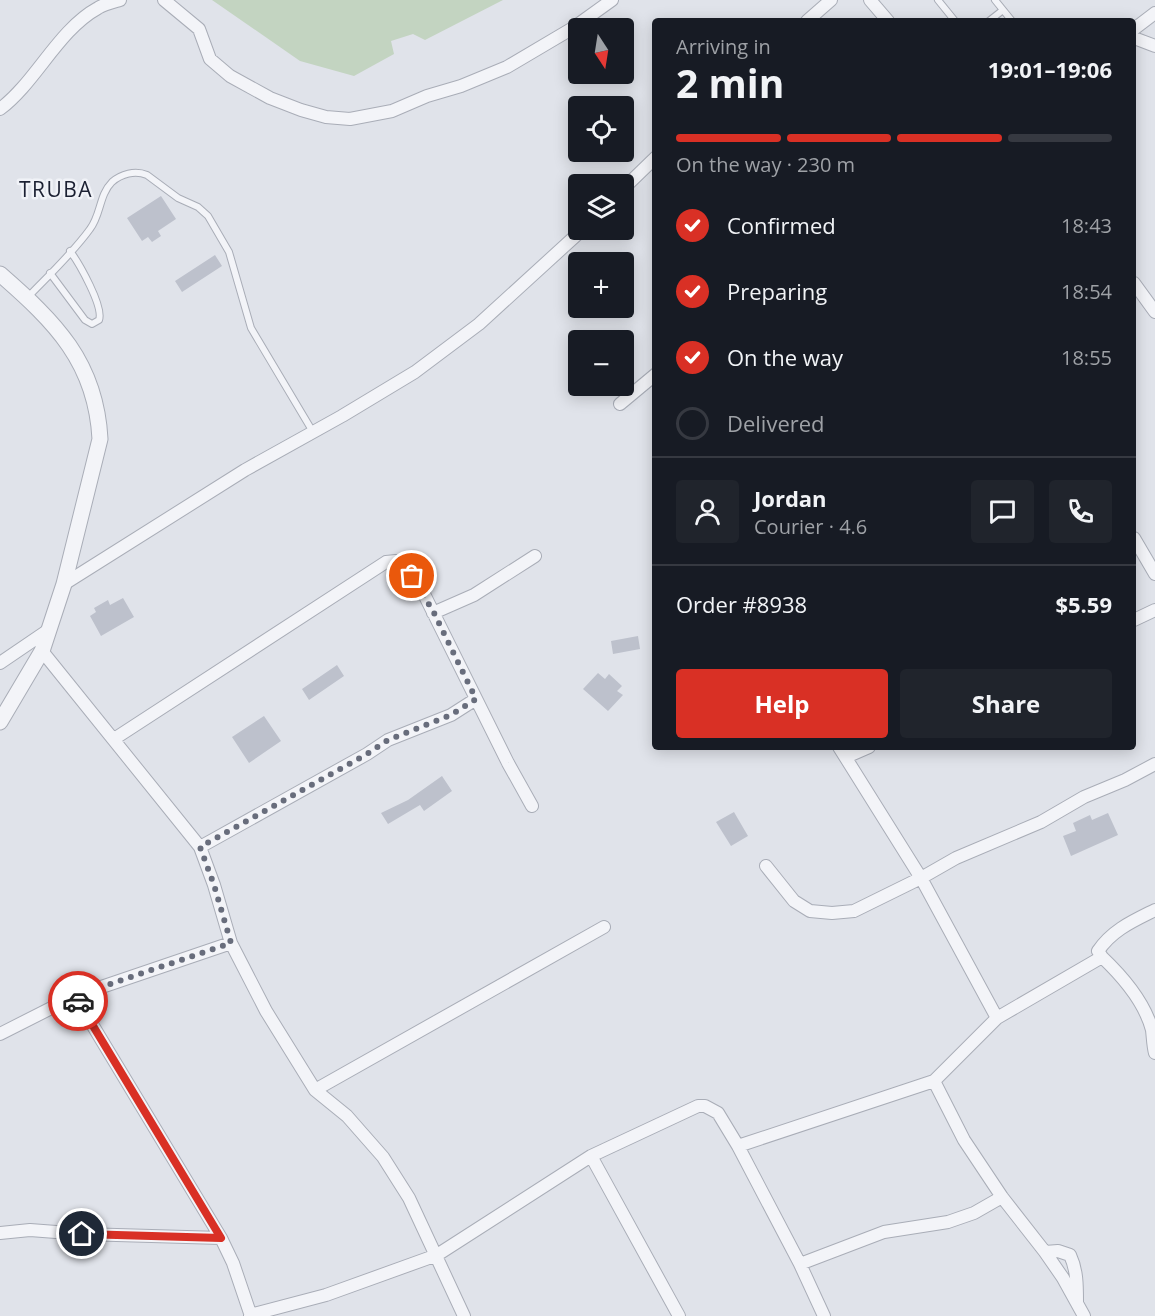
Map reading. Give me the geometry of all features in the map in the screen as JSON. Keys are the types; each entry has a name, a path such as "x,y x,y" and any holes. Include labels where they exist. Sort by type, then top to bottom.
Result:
{"street":[{"path":"0,109 16,95 74,27 95,9 120,0"},
{"path":"164,0 199,29 210,59 230,76 270,98 301,110 326,117 350,119 392,111 427,96 461,87 507,67 573,28 612,0"},
{"path":"810,18 831,0"},
{"path":"870,0 885,18"},
{"path":"1136,27 1155,13"},
{"path":"1136,39 1155,46"},
{"path":"634,178 652,161"},
{"path":"64,584 245,470 416,372 470,331 571,240"},
{"path":"0,722 42,651 64,584 100,439 95,397 85,370 67,342 47,318 27,299 2,281"},
{"path":"1136,286 1155,312"},
{"path":"620,404 652,377"},
{"path":"1136,541 1155,574"},
{"path":"434,613 474,596 535,556"},
{"path":"114,739 386,562 396,561 412,576 434,613 508,763 532,806"},
{"path":"1136,619 1155,610"},
{"path":"0,663 47,631"},
{"path":"42,651 200,847 231,943 266,1011 315,1090 347,1116 383,1156 409,1198 464,1316"},
{"path":"200,847 388,740 442,719 476,699"},
{"path":"843,752 921,878 997,1018"},
{"path":"766,866 794,902 810,911 832,914 854,910 921,878 956,858 1041,822 1084,797 1125,780 1155,764"},
{"path":"1155,910 1121,927 1098,951 1142,1007 1151,1028 1155,1053"},
{"path":"315,1090 604,927"},
{"path":"0,1034 75,996 231,943"},
{"path":"738,1146 934,1081 997,1018 1102,957"},
{"path":"75,996 221,1238 233,1263 251,1316 326,1295 437,1255 591,1156 698,1106 705,1106 718,1113 738,1146 800,1264 824,1316"},
{"path":"934,1081 964,1140 1002,1197 1045,1252 1084,1316"},
{"path":"591,1156 679,1316"},
{"path":"800,1264 884,1232 948,1222 974,1213 1002,1197"},
{"path":"0,1233 30,1230 82,1234 221,1238"},
{"path":"1045,1252 1059,1251 1070,1255 1076,1273 1077,1303"}],"lane":[{"path":"995,0 1010,18"},
{"path":"941,1 953,18"},
{"path":"993,18 1003,10"},
{"path":"27,299 94,224 106,191 112,182 121,176 141,173 178,198 198,207 208,216 226,244 251,328 313,432"},
{"path":"50,273 85,320 92,324 99,320 99,309 70,251"}],"green space":[{"path":"212,0 503,0 425,40 413,34 391,41 394,54 354,76 300,61"}],"building":[{"path":"161,196 176,219 158,231 161,236 152,242 148,237 142,241 127,218"},
{"path":"215,255 222,266 182,292 175,281"},
{"path":"123,598 134,617 101,636 90,616 96,612 94,608 108,600 110,605"},
{"path":"638,636 640,649 613,654 611,641"},
{"path":"337,665 344,676 309,700 302,689"},
{"path":"598,673 605,679 609,674 622,686 617,691 623,695 608,711 583,689"},
{"path":"264,716 281,741 249,763 232,737"},
{"path":"442,776 452,791 424,811 420,805 388,824 381,813 408,800"},
{"path":"734,812 748,836 731,846 716,822"},
{"path":"1108,813 1118,835 1071,856 1063,836 1076,831 1073,823 1090,815 1092,820"}],"way so far":[{"path":"78,1001 75,996 231,943 200,847 378,748 395,736 433,724 476,699 434,613 412,576"}],"district":[{"name":"TRUBA","path":"56,189"}],"route":[{"path":"78,1001 221,1238 82,1234"}]}
